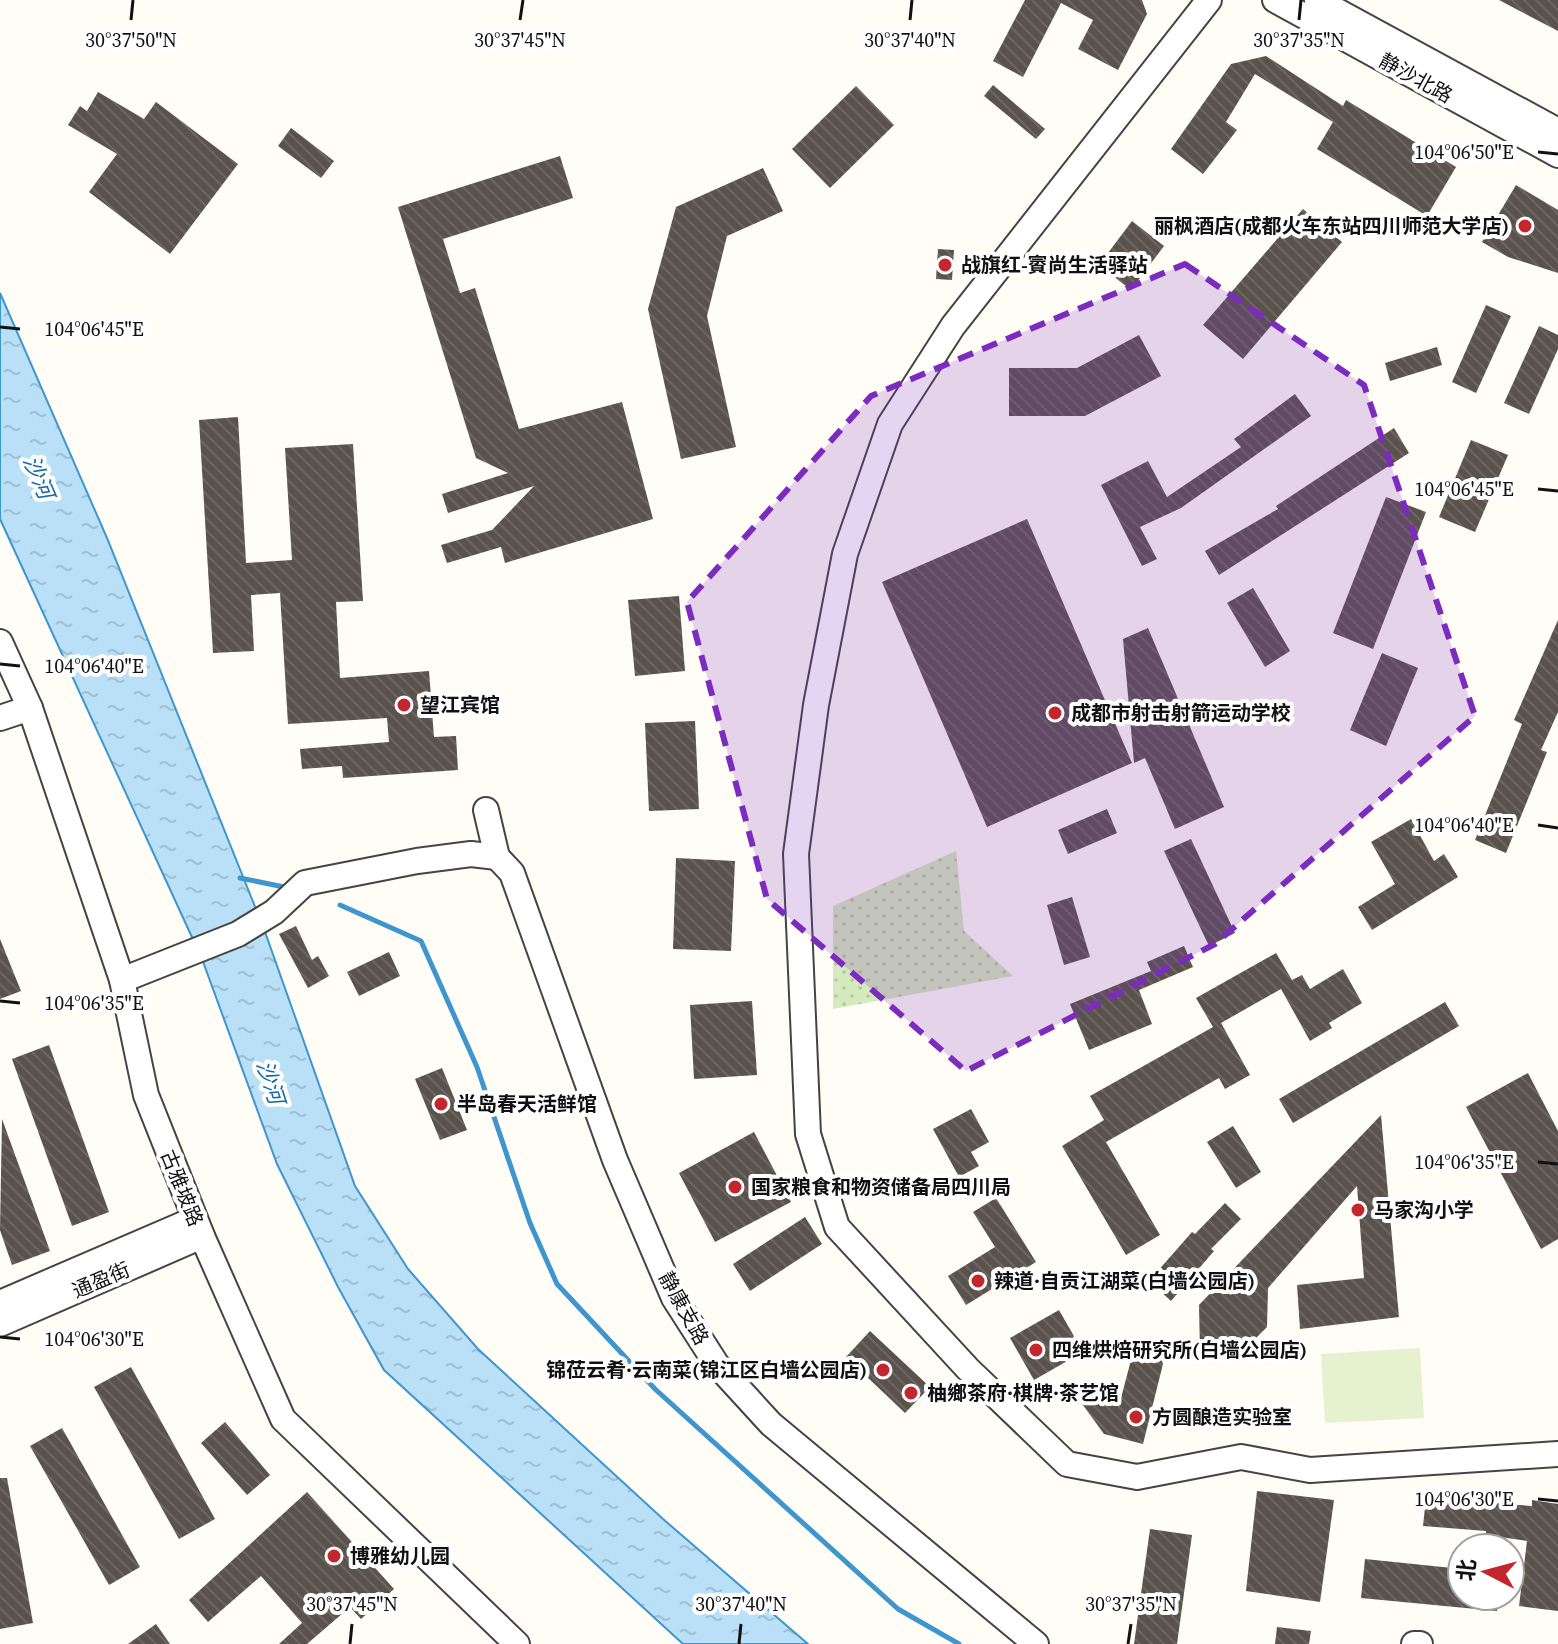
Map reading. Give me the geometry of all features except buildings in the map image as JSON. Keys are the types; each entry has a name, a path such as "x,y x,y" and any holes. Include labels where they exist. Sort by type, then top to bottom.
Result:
{"street":[{"path":"1209,0 953,326 890,424 845,554 816,705 796,854 808,1134 837,1227 968,1369 1067,1464 1137,1477 1241,1457 1310,1470 1558,1454"},
{"name":"静沙北路","path":"1275,0 1558,155"},
{"name":"静沙北路","path":"1317,0 1558,131"},
{"name":"古雅坡路","path":"0,642 30,708 122,980 146,1095 198,1228 283,1419 517,1644"},
{"path":"0,718 30,708"},
{"name":"静康支路","path":"486,810 497,857 512,873 615,1160 674,1298 717,1365 771,1424 1036,1644"},
{"path":"122,980 238,934 274,912 298,889 417,861 471,854 497,857"},
{"name":"通盈街","path":"0,1303 198,1228"},
{"name":"通盈街","path":"0,1324 198,1228"}],"highlighted area":[{"path":"1185,264 1364,385 1475,716 1215,944 966,1071 767,899 687,602 871,396"}],"green space":[{"path":"956,851 964,931 1013,976 833,1009 833,906"},
{"path":"1420,1348 1424,1418 1325,1423 1321,1354"}],"water":[{"name":"沙河","path":"0,293 107,538 264,929 355,1186 408,1269 478,1349 663,1519 808,1644 683,1644 384,1370 338,1287 277,1164 202,959 0,519"}],"waterway":[{"path":"240,878 289,888"},
{"path":"340,905 421,941 477,1067 530,1223 557,1284 655,1389 898,1609 959,1644"}],"place":[{"name":"丽枫酒店(成都火车东站四川师范大学店)","path":"1525,226"},
{"name":"战旗红-賨尚生活驿站","path":"945,265"},
{"name":"望江宾馆","path":"404,705"},
{"name":"成都市射击射箭运动学校","path":"1055,713"},
{"name":"半岛春天活鲜馆","path":"441,1104"},
{"name":"国家粮食和物资储备局四川局","path":"735,1187"},
{"name":"马家沟小学","path":"1358,1210"},
{"name":"辣道·自贡江湖菜(白墙公园店)","path":"978,1281"},
{"name":"四维烘焙研究所(白墙公园店)","path":"1036,1350"},
{"name":"锦莅云肴·云南菜(锦江区白墙公园店)","path":"883,1370"},
{"name":"柚鄉茶府·棋牌·茶艺馆","path":"911,1393"},
{"name":"方圆酿造实验室","path":"1136,1417"},
{"name":"博雅幼儿园","path":"334,1556"}]}
